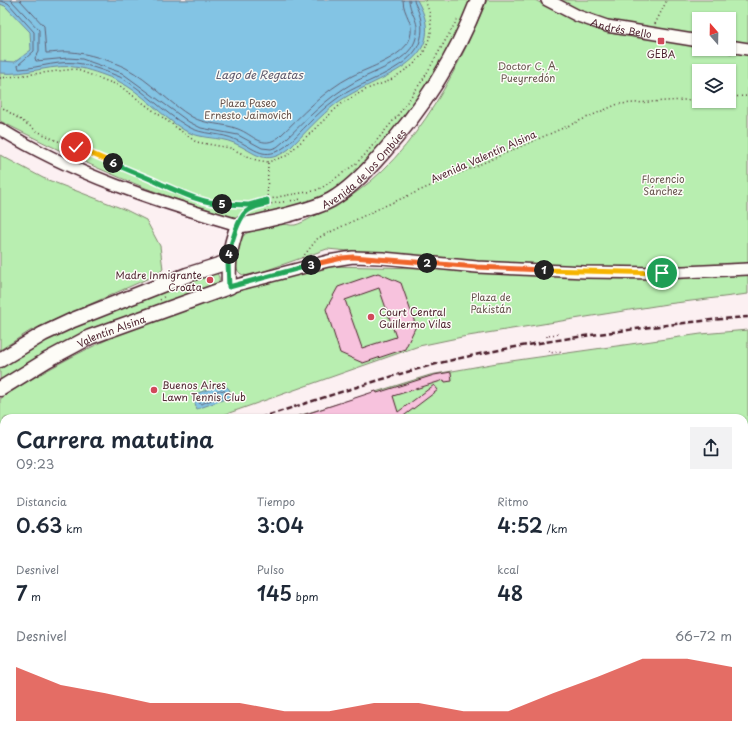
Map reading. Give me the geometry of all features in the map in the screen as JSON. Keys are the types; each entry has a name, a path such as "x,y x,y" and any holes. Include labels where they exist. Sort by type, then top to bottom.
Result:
{"main road":[{"name":"Avenida de los Ombúes","path":"238,225 249,225 312,208 331,200 356,181 406,126 450,63 469,24 478,0"},
{"path":"229,287 228,262 231,243 238,225"},
{"path":"0,360 43,334 73,320 188,275 228,262"},
{"name":"Valentín Alsina","path":"0,389 47,360 90,337 229,287"}],"street":[{"name":"Andrés Bello","path":"548,0 578,16 606,26 692,40"},
{"path":"736,47 748,49"},
{"path":"0,129 13,137 92,176 187,210 238,225"},
{"path":"229,287 328,261 353,257 383,258 477,267 585,272 662,273 748,269"}],"path":[{"path":"0,78 75,69 120,86 196,142 230,148 256,160 268,162 286,156 342,103 367,89 389,81 413,66 422,54 431,34 432,28 430,14 425,0"},
{"path":"650,33 666,0"},
{"path":"0,106 36,131 55,140 92,153 133,173 161,183 189,197 205,202 249,205 314,191 354,165 363,157 398,115 424,78 458,18"},
{"path":"736,97 748,96"},
{"name":"Avenida Valentín Alsina","path":"292,270 318,238 380,208 618,104 692,99"},
{"path":"267,220 268,162"},
{"path":"238,225 246,212 267,204 305,198"},
{"path":"548,338 547,335 560,334"},
{"path":"549,351 550,353 562,351"}],"green space":[{"name":"Plaza Paseo Ernesto Jaimovich","path":"0,0 472,0 439,66 412,107 381,145 340,186 319,199 297,207 272,214 243,218 223,215 172,198 122,178 0,121"},
{"path":"487,0 535,0 576,22 608,33 692,45 692,56 736,56 736,52 748,54 748,264 677,269 544,267 327,249 250,276 246,276 238,272 235,260 236,246 245,234 272,225 299,224 358,191 383,170 406,146 426,118 460,59"},
{"path":"559,0 748,0 748,43 736,41 736,12 692,12 692,34 608,22 581,13"},
{"path":"0,155 43,178 126,210 146,220 160,246 163,269 158,274 30,331 0,350"},
{"name":"Buenos Aires Lawn Tennis Club","path":"327,266 422,268 539,275 748,273 748,294 667,304 462,337 419,346 226,414 0,414 0,399 47,370 72,357 150,321 217,297"},
{"path":"208,272 216,272 219,279 218,286 153,310 0,385 0,367 40,342 80,322"},
{"path":"748,330 748,414 305,414 430,375 497,363 701,334"}],"water":[{"name":"Lago de Regatas","path":"0,0 417,0 426,22 425,40 418,54 405,65 337,103 318,119 289,149 273,157 267,158 255,154 234,143 222,139 203,137 184,130 127,86 114,79 95,72 81,68 61,67 20,73 0,73 0,61 15,62 31,50 30,32 5,6 0,4"},
{"path":"225,385 231,394 228,398 197,409 192,395"}],"building":[{"name":"Court Central Guillermo Vilas","path":"378,273 401,283 416,326 405,349 363,363 340,353 326,309 338,287","holes":["379,288 396,337 362,348 345,300"]},
{"path":"451,372 452,381 445,382 444,380 393,396 398,412 434,385 438,390 406,414 306,414 376,391 377,393 434,375"}],"railway":[{"path":"272,414 349,389 440,363 482,353 613,332 697,321 748,317"}],"place":[{"name":"GEBA","path":"661,41"},
{"name":"Madre Inmigrante Croata","path":"210,280"},
{"name":"Court Central Guillermo Vilas","path":"371,317"},
{"name":"Buenos Aires Lawn Tennis Club","path":"154,390"}],"route":[{"path":"76,147 133,173 161,183 172,190 205,202 249,205 267,200 267,204 263,204 246,212 238,225 231,243 228,262 229,287 328,261 353,257 383,258 477,267 585,272 662,273"}],"park label":[{"name":"Doctor C. A. Pueyrredón","path":"528,70"},
{"name":"Florencio Sánchez","path":"663,184"},
{"name":"Plaza de Pakistán","path":"491,302"}]}
